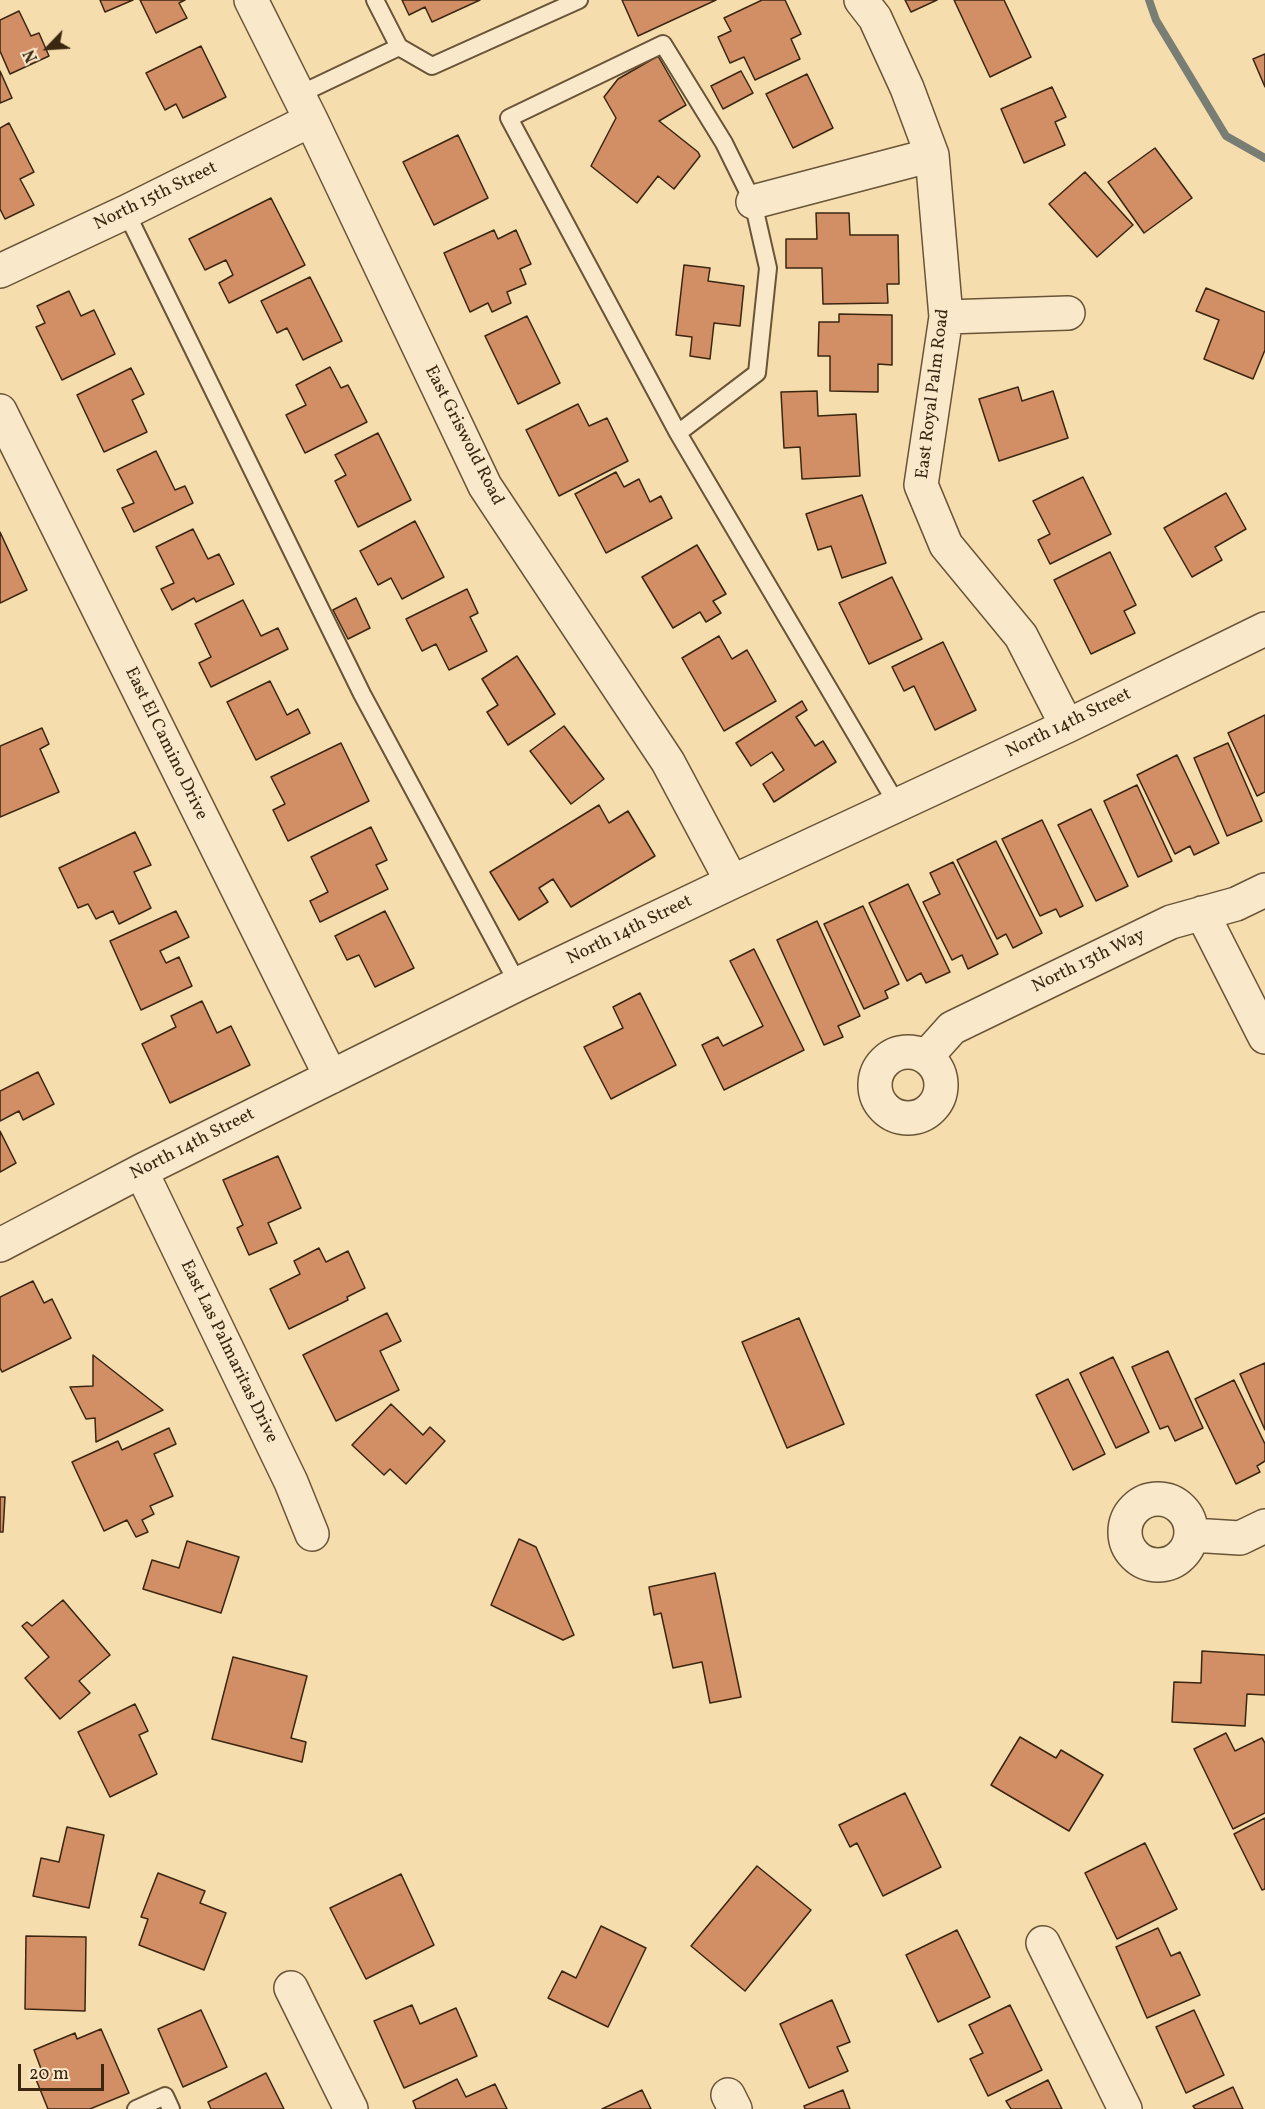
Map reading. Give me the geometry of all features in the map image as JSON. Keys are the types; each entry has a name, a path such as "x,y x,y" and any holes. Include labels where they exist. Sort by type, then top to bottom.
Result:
{"street":[{"name":"East Griswold Road","path":"251,0 305,108 484,486 668,762 732,882"},
{"name":"East Royal Palm Road","path":"861,0 875,18 898,68 932,155 946,317 921,485 946,545 1021,636 1067,726"},
{"name":"North 15th Street","path":"0,271 126,212 305,108"},
{"path":"753,202 932,155"},
{"path":"946,317 1068,313"},
{"name":"East El Camino Drive","path":"0,411 331,1077"},
{"name":"North 14th Street","path":"0,1245 141,1171 518,984 1067,726 1265,629"},
{"name":"North 13th Way","path":"926,1057 952,1028 1171,922 1236,904 1265,890"},
{"path":"1203,913 1265,1037"},
{"name":"East Las Palmaritas Drive","path":"141,1171 291,1482 312,1534"},
{"path":"0,1224 77,1206"},
{"path":"1191,1535 1240,1538 1265,1526"},
{"path":"1044,1943 1125,2109"},
{"path":"291,1988 351,2109"}],"lane":[{"path":"375,0 399,47 432,66 579,0"},
{"path":"678,433 757,373 768,268 753,202 724,142 663,44 509,118 678,433 898,806"},
{"path":"305,108 399,47"},
{"path":"126,212 362,694 518,984"},
{"path":"136,2109 165,2096 171,2109"}],"building":[{"path":"100,0 133,0 105,12"},
{"path":"140,0 185,0 179,3 187,18 156,33"},
{"path":"402,0 480,0 432,22 425,7 409,15"},
{"path":"622,0 716,0 638,36"},
{"path":"762,0 785,0 801,34 791,39 800,59 755,80 744,57 730,63 718,37 731,31 724,18"},
{"path":"905,0 937,0 911,12"},
{"path":"954,0 1004,0 1031,57 990,77"},
{"path":"19,11 31,36 39,33 49,56 10,74 0,51 0,20"},
{"path":"201,46 226,97 183,118 176,104 165,110 146,73"},
{"path":"1265,54 1265,87 1253,59"},
{"path":"658,56 686,105 659,121 700,156 674,189 658,176 637,203 591,166 616,118 604,97 618,79"},
{"path":"0,71 12,98 0,103"},
{"path":"741,71 753,93 723,109 711,86"},
{"path":"807,74 833,128 793,148 766,94"},
{"path":"1052,87 1066,117 1055,122 1065,145 1024,163 1001,109"},
{"path":"9,123 34,172 20,179 34,205 5,219 0,209 0,128"},
{"path":"458,135 488,198 434,225 403,162"},
{"path":"1155,148 1192,198 1144,233 1108,182"},
{"path":"1085,172 1133,225 1097,257 1049,204"},
{"path":"271,198 305,265 229,303 219,283 233,275 226,260 205,270 189,239"},
{"path":"816,213 849,213 850,235 898,235 899,284 887,284 888,303 823,304 822,268 786,268 786,239 817,239"},
{"path":"494,230 498,239 516,230 531,264 520,269 526,284 507,292 511,303 492,312 488,303 470,312 444,253"},
{"path":"684,265 710,268 708,281 744,286 740,326 714,323 710,359 690,356 692,337 676,335"},
{"path":"310,277 342,341 303,360 287,328 277,333 261,301"},
{"path":"1206,288 1265,312 1265,350 1253,379 1204,359 1219,320 1196,311"},
{"path":"69,291 81,316 94,310 115,354 62,380 36,327 45,323 37,306"},
{"path":"839,314 892,315 892,365 878,364 878,392 830,391 830,356 818,356 819,322 839,322"},
{"path":"527,316 560,383 518,404 485,336"},
{"path":"330,367 341,388 348,385 367,422 305,453 286,415 306,405 296,385"},
{"path":"131,368 144,394 132,400 147,432 104,452 77,395"},
{"path":"1018,387 1022,401 1053,391 1068,438 999,461 979,399"},
{"path":"817,391 818,416 856,414 860,476 802,479 800,447 784,448 781,392"},
{"path":"578,404 589,426 607,418 628,461 559,496 526,430"},
{"path":"378,433 411,500 358,527 335,481 346,475 335,455"},
{"path":"156,451 175,490 185,486 193,503 134,532 122,508 134,503 117,470"},
{"path":"616,472 624,487 639,479 650,502 661,496 672,518 606,553 575,494"},
{"path":"1083,477 1111,534 1050,564 1038,540 1050,534 1033,501"},
{"path":"1226,493 1246,529 1215,547 1222,560 1192,577 1164,528"},
{"path":"862,495 886,563 842,578 831,546 818,550 806,514"},
{"path":"415,521 444,577 402,599 391,578 378,585 360,551"},
{"path":"193,529 208,559 219,554 234,584 196,602 194,598 172,610 161,589 174,583 156,547"},
{"path":"0,532 27,590 0,603"},
{"path":"697,545 726,594 713,601 721,613 706,622 700,612 673,628 642,577"},
{"path":"1110,552 1136,605 1124,611 1135,633 1091,654 1054,580"},
{"path":"892,577 922,639 869,664 839,603"},
{"path":"467,589 478,613 470,617 487,651 449,670 436,644 422,651 406,619"},
{"path":"356,598 370,628 348,639 333,610"},
{"path":"243,600 261,636 278,628 288,649 211,687 199,663 211,657 195,624"},
{"path":"719,636 732,659 747,650 776,701 724,731 682,658"},
{"path":"943,642 976,710 935,730 914,686 904,691 892,667"},
{"path":"517,656 555,714 508,745 487,712 498,705 482,679"},
{"path":"270,681 287,715 298,709 310,733 256,760 227,702"},
{"path":"802,701 807,710 796,717 815,746 823,741 836,762 774,802 763,784 784,770 772,752 751,766 736,743"},
{"path":"1265,715 1265,792 1257,796 1228,733"},
{"path":"564,726 604,779 571,804 530,751"},
{"path":"42,728 49,744 40,749 59,792 0,817 0,746"},
{"path":"341,743 369,801 288,841 273,810 285,804 271,777"},
{"path":"1228,743 1262,821 1227,836 1194,758"},
{"path":"1177,755 1219,843 1194,855 1190,846 1175,854 1137,775"},
{"path":"1137,785 1172,861 1138,877 1104,801"},
{"path":"599,805 609,823 628,811 655,856 571,907 553,879 539,888 548,902 519,920 490,872"},
{"path":"1091,809 1128,886 1096,901 1058,825"},
{"path":"1042,820 1083,906 1060,917 1056,909 1040,916 1002,839"},
{"path":"371,827 387,860 376,865 388,889 320,922 310,901 328,892 311,857"},
{"path":"135,832 151,865 134,872 151,908 119,924 113,911 96,919 88,904 78,908 59,868"},
{"path":"996,841 1042,933 1013,948 1006,934 997,939 957,860"},
{"path":"953,862 998,954 968,969 962,955 952,960 923,902 940,894 930,873"},
{"path":"908,884 950,972 926,983 921,973 907,981 869,903"},
{"path":"863,906 899,984 885,991 888,998 864,1009 824,924"},
{"path":"176,911 189,937 160,951 166,963 179,957 192,986 141,1010 110,941"},
{"path":"385,911 414,968 375,987 359,955 347,960 335,936"},
{"path":"817,921 860,1016 838,1026 843,1037 824,1045 777,940"},
{"path":"754,949 804,1050 724,1090 702,1045 718,1037 723,1046 763,1026 730,961"},
{"path":"640,993 676,1065 611,1099 584,1047 623,1028 613,1007"},
{"path":"202,1001 217,1033 231,1026 250,1065 170,1103 142,1044 176,1027 171,1016"},
{"path":"38,1072 54,1104 23,1120 19,1111 0,1121 0,1091"},
{"path":"0,1131 16,1163 0,1172"},
{"path":"278,1156 301,1208 268,1223 277,1243 249,1255 237,1228 243,1225 223,1180"},
{"path":"319,1248 326,1262 348,1251 365,1288 347,1297 348,1300 289,1329 270,1289 300,1274 294,1261"},
{"path":"33,1281 44,1303 52,1299 71,1338 2,1372 0,1368 0,1297"},
{"path":"387,1313 401,1341 380,1351 399,1390 336,1421 303,1355"},
{"path":"799,1318 844,1424 787,1448 742,1342"},
{"path":"1168,1351 1203,1428 1175,1441 1168,1426 1160,1429 1132,1367"},
{"path":"93,1355 163,1410 96,1442 95,1418 86,1419 70,1387 93,1386"},
{"path":"1113,1357 1149,1432 1116,1448 1080,1373"},
{"path":"1265,1363 1265,1430 1240,1374"},
{"path":"1068,1379 1105,1454 1073,1470 1036,1395"},
{"path":"1234,1380 1265,1444 1265,1461 1257,1466 1260,1472 1236,1484 1195,1399"},
{"path":"391,1404 423,1435 430,1427 445,1441 406,1484 390,1469 384,1475 352,1445"},
{"path":"169,1428 176,1444 154,1454 173,1496 150,1506 154,1514 142,1520 148,1532 136,1537 127,1520 104,1531 72,1462 118,1441 122,1450"},
{"path":"0,1497 5,1497 3,1532 0,1532"},
{"path":"519,1539 536,1547 574,1635 563,1640 491,1605"},
{"path":"187,1541 239,1557 221,1613 143,1589 152,1560 179,1568"},
{"path":"715,1573 741,1697 710,1703 702,1662 673,1668 661,1613 654,1615 649,1587"},
{"path":"63,1600 110,1655 79,1681 90,1693 60,1719 25,1678 49,1657 22,1626 27,1622 32,1626"},
{"path":"1202,1651 1265,1655 1265,1695 1247,1694 1245,1726 1172,1722 1174,1682 1201,1683"},
{"path":"233,1657 307,1676 291,1738 306,1742 302,1762 212,1739"},
{"path":"135,1704 148,1731 139,1735 157,1774 110,1797 78,1732"},
{"path":"1226,1733 1235,1751 1262,1738 1265,1743 1265,1813 1233,1829 1194,1749"},
{"path":"1020,1737 1056,1758 1061,1750 1103,1775 1069,1831 991,1785"},
{"path":"905,1793 941,1867 883,1896 857,1843 850,1847 839,1825"},
{"path":"1265,1818 1265,1889 1262,1890 1234,1834"},
{"path":"67,1827 104,1835 89,1908 33,1896 41,1858 59,1862"},
{"path":"1145,1843 1177,1909 1117,1939 1085,1873"},
{"path":"757,1866 811,1910 745,1991 691,1946"},
{"path":"158,1873 205,1891 200,1903 226,1913 204,1970 139,1945 148,1919 141,1917"},
{"path":"401,1874 434,1945 366,1979 330,1908"},
{"path":"601,1926 646,1948 608,2027 548,1998 562,1971 576,1978"},
{"path":"1158,1928 1171,1956 1180,1952 1200,1995 1147,2018 1116,1947"},
{"path":"957,1930 990,1997 938,2022 906,1955"},
{"path":"26,1936 86,1937 85,2011 25,2009"},
{"path":"832,2000 850,2042 837,2047 848,2071 809,2088 780,2024"},
{"path":"412,2005 420,2024 456,2008 477,2056 404,2088 374,2021"},
{"path":"1010,2005 1042,2070 988,2096 970,2059 983,2053 969,2025"},
{"path":"201,2010 227,2067 183,2087 158,2029"},
{"path":"1194,2010 1224,2075 1186,2093 1156,2027"},
{"path":"101,2029 129,2093 90,2109 48,2109 35,2077 43,2074 34,2050 75,2033 77,2039"},
{"path":"266,2073 284,2109 211,2109 208,2102"},
{"path":"457,2079 466,2097 495,2084 507,2109 416,2109 413,2101"},
{"path":"1048,2080 1062,2109 1011,2109 1006,2101"},
{"path":"1233,2087 1243,2109 1195,2109 1193,2106"},
{"path":"642,2090 651,2109 602,2109"},
{"path":"843,2090 850,2109 805,2109 804,2106"}],"waterway":[{"path":"1149,0 1156,20 1226,136 1265,158"}]}
